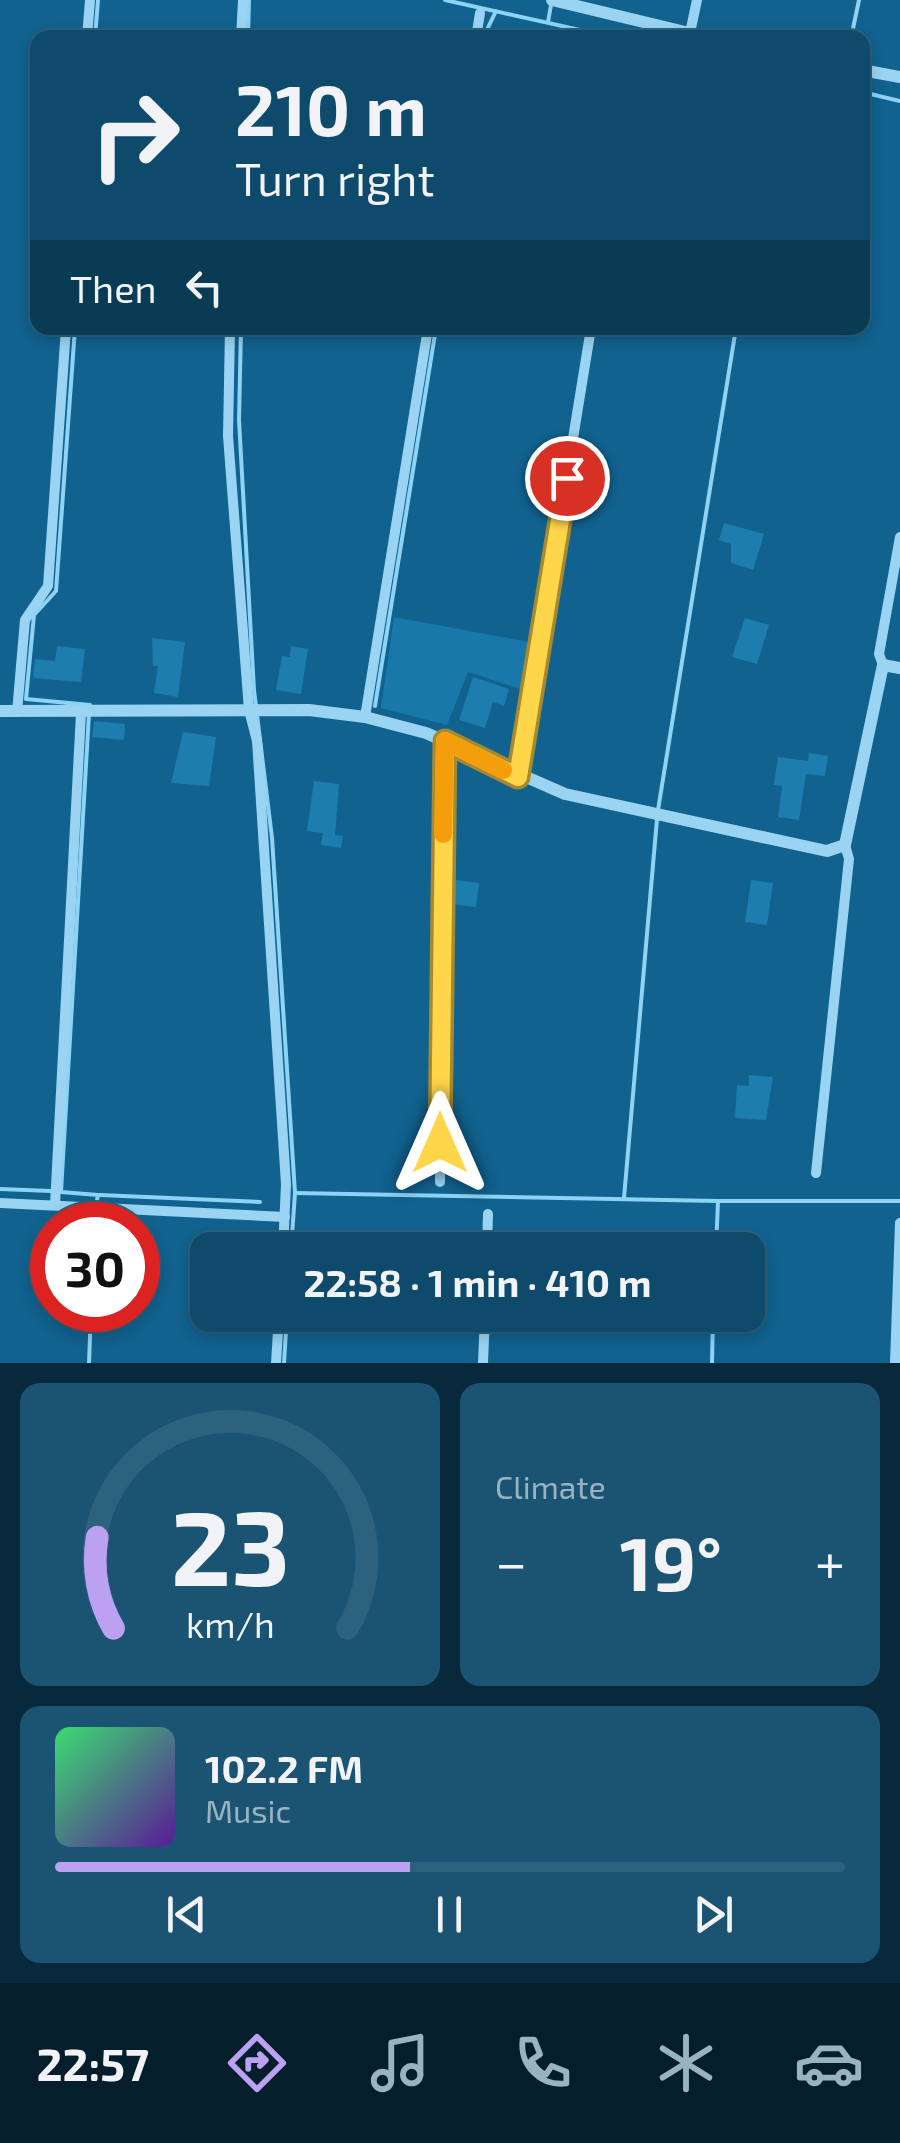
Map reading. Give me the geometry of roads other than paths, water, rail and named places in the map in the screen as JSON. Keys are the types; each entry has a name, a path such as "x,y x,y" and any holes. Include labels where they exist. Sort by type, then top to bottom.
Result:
{"street":[{"path":"88,30 90,0"},
{"path":"241,30 243,0"},
{"path":"691,30 697,0"},
{"path":"555,1 677,30"},
{"path":"477,30 480,13"},
{"path":"870,72 900,78"},
{"path":"18,712 25,620 48,586 66,335"},
{"path":"230,335 228,436 255,710 284,1232"},
{"path":"365,716 427,335"},
{"path":"518,777 590,335"},
{"path":"816,1173 849,859 845,845 883,665 879,654 900,537"},
{"path":"883,665 900,668"},
{"path":"0,711 255,710 365,716 445,741 518,777 565,794 827,851 845,845"},
{"path":"55,1196 87,713"},
{"path":"440,1182 445,741"},
{"path":"0,1203 55,1196 285,1217"},
{"path":"488,1214 488,1232"},
{"path":"895,1363 900,1223"},
{"path":"276,1363 278,1332"},
{"path":"483,1363 484,1332"}],"waterway":[{"path":"96,30 98,0"},
{"path":"248,30 249,0"},
{"path":"445,0 580,30"},
{"path":"853,30 859,0"},
{"path":"548,22 551,5"},
{"path":"487,30 496,11"},
{"path":"870,94 900,101"},
{"path":"74,335 56,591 34,615 26,699 90,705"},
{"path":"241,335 239,420 254,690 272,838 295,1193 292,1232"},
{"path":"375,706 435,335"},
{"path":"658,810 735,335"},
{"path":"89,714 61,1192 98,1195 97,1200"},
{"path":"624,1198 657,819"},
{"path":"0,1189 51,1191"},
{"path":"295,1193 718,1201"},
{"path":"100,1195 260,1202"},
{"path":"717,1232 718,1201 900,1201"},
{"path":"89,1363 90,1332"},
{"path":"284,1363 286,1332"},
{"path":"712,1363 713,1332"}]}
